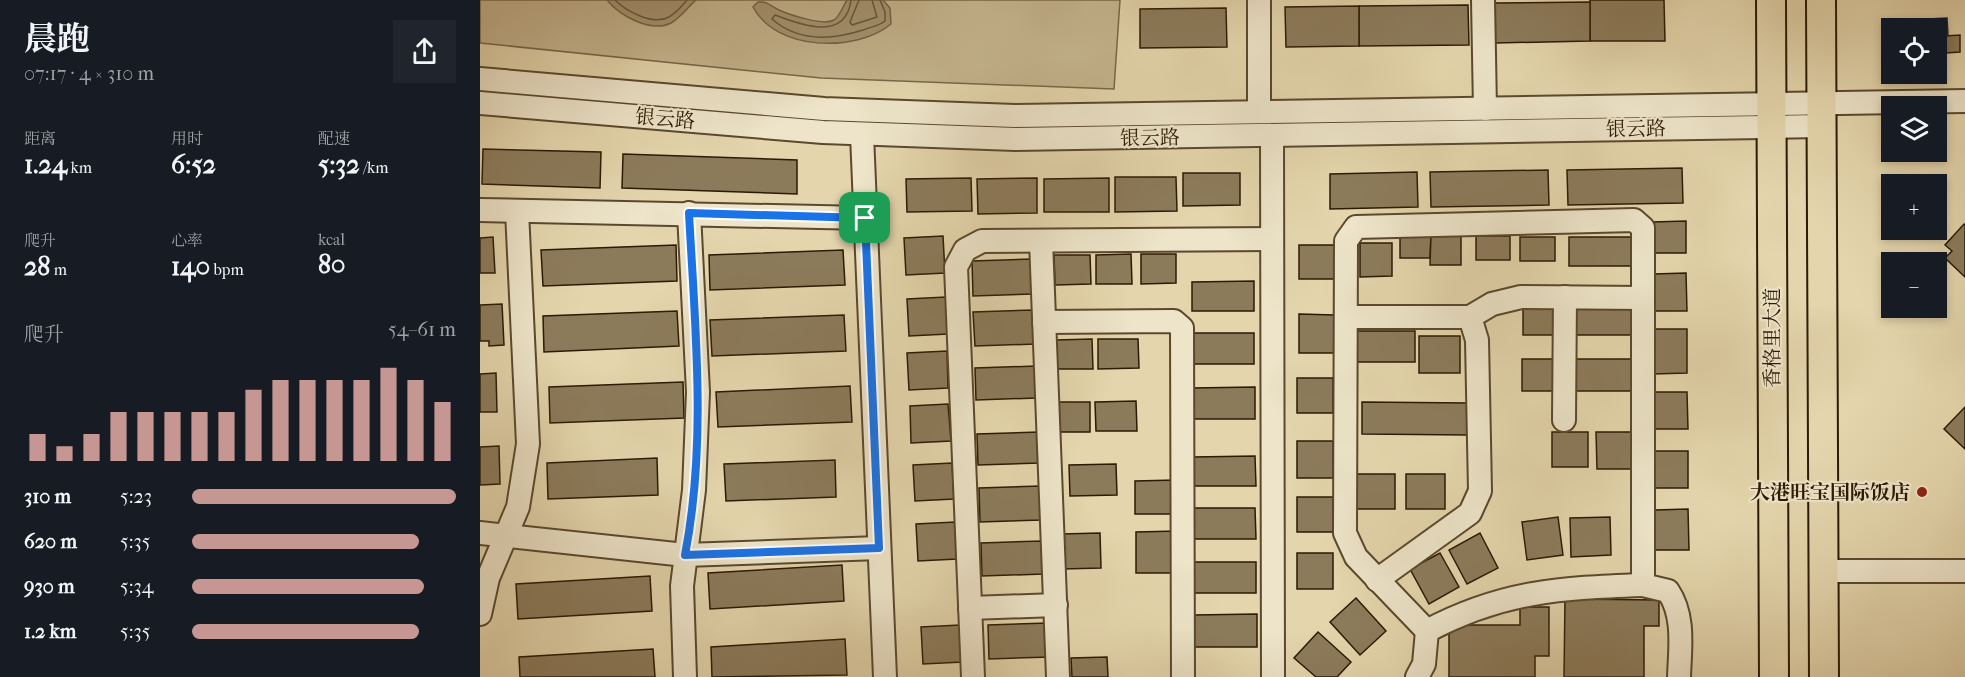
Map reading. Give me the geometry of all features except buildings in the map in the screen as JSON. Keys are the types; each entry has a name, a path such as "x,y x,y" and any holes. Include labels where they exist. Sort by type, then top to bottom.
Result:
{"main road":[{"name":"香格里大道","path":"1771,0 1774,677"},
{"path":"1821,0 1824,677"}],"street":[{"path":"1259,0 1259,112"},
{"path":"1483,0 1485,109"},
{"name":"银云路","path":"480,79 919,115 1060,116 1485,109 1771,115"},
{"name":"银云路","path":"480,103 862,135 1015,139 1272,136 1821,114 1965,101"},
{"path":"862,135 885,677"},
{"path":"1272,136 1273,677"},
{"path":"480,210 865,218"},
{"path":"480,614 489,578 518,507 528,444 517,211"},
{"path":"685,677 681,618 685,555 694,490 698,392 689,213"},
{"path":"1417,677 1424,664 1427,631 1356,557 1345,533 1346,241 1356,227 1634,220 1642,228 1643,585"},
{"path":"973,677 956,267 965,250 981,241 1272,239"},
{"path":"1041,241 1058,677"},
{"path":"1564,420 1565,297"},
{"path":"1346,317 1470,317 1506,299 1643,298"},
{"path":"1377,580 1462,519 1475,506 1480,491 1477,340 1470,317"},
{"path":"1044,322 1174,321 1182,328 1183,677"},
{"path":"480,533 685,555 879,548"},
{"path":"1823,571 1965,571"},
{"path":"1427,631 1464,613 1528,593 1560,588 1643,585 1668,591 1677,607 1680,625 1679,677"},
{"path":"970,608 1056,605"}],"shaded area":[{"path":"480,0 1120,0 1114,89 821,78 480,43"}],"water":[{"path":"607,0 696,0 671,23 654,26 628,17"},
{"path":"847,0 883,0 890,8 891,24 858,40 818,43 779,32 764,22 753,7 758,2 764,2 799,17 823,22 834,20"}],"place":[{"name":"大港旺宝国际饭店","path":"1922,492"}],"route":[{"path":"689,213 865,218 879,548 685,555 694,490 698,392 689,213"}]}
